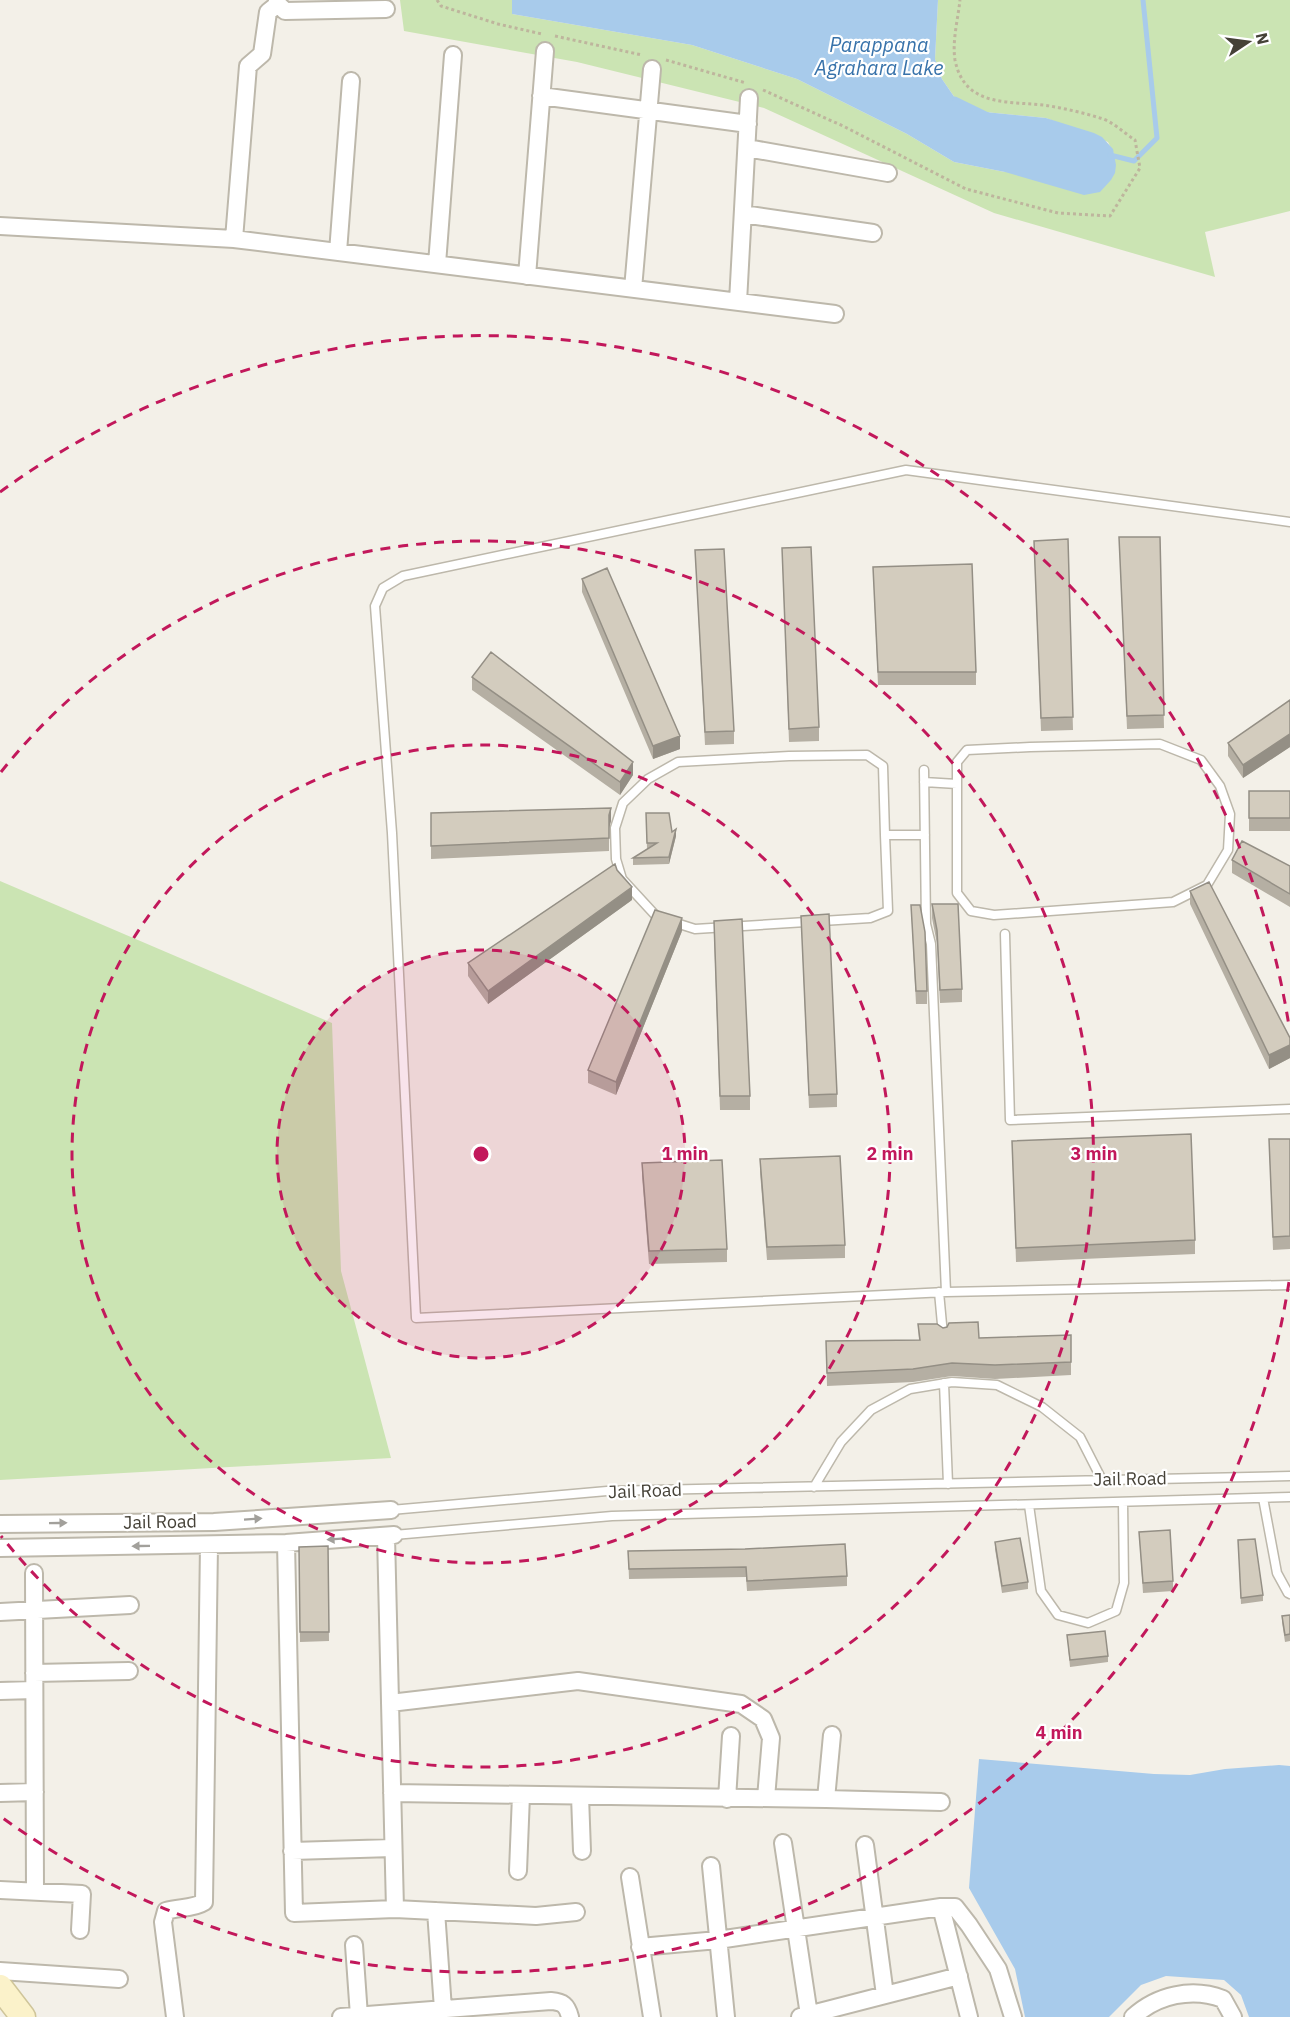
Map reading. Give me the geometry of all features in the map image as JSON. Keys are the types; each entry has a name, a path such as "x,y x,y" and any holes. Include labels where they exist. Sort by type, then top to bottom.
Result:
{"main road":[{"path":"0,1987 23,2017"}],"street":[{"path":"234,239 248,66 262,54 268,12 278,2 285,11 386,9"},
{"path":"526,276 545,51"},
{"path":"437,264 453,55"},
{"path":"633,289 653,61"},
{"path":"338,252 351,81"},
{"path":"738,302 748,124 753,90"},
{"path":"541,96 748,124"},
{"path":"747,148 888,173"},
{"path":"743,213 873,233"},
{"path":"0,226 234,239 835,314"},
{"name":"Jail Road","path":"0,1524 214,1522 391,1510"},
{"path":"0,1548 286,1543 390,1536 390,1703 395,1909"},
{"path":"286,1543 294,1913 395,1909 525,1916 576,1912"},
{"path":"175,2017 164,1922 166,1911 197,1906 204,1902 209,1545"},
{"path":"34,1573 35,1891"},
{"path":"0,1612 130,1605"},
{"path":"0,1691 34,1682 129,1671"},
{"path":"390,1703 578,1681 741,1704 763,1719 771,1738 766,1798"},
{"path":"826,1799 832,1735"},
{"path":"727,1799 731,1736"},
{"path":"0,1793 34,1792"},
{"path":"392,1793 941,1802"},
{"path":"518,1871 521,1795"},
{"path":"580,1796 582,1851"},
{"path":"783,1843 796,1928 804,2016 958,1976"},
{"path":"865,1845 885,1995"},
{"path":"292,1851 393,1848"},
{"path":"711,1866 726,2017"},
{"path":"630,1877 652,2017"},
{"path":"0,1890 82,1894 81,1930"},
{"path":"941,1907 969,2017"},
{"path":"640,1947 718,1940 874,1916 955,1907 998,1969 1013,2017"},
{"path":"436,1911 443,2009"},
{"path":"354,1944 359,2016"},
{"path":"0,1971 118,1979"},
{"path":"1133,2017 1155,2001 1180,1995 1210,1994 1223,1999 1233,2017"},
{"path":"341,2017 560,2001 566,2006 570,2017"}],"lane":[{"path":"1290,522 906,470 403,576 383,588 375,606 392,833 416,1318 943,1292 1290,1285"},
{"path":"1160,744 1201,760 1220,786 1230,814 1228,850 1208,885 1173,902 994,915 971,911 957,892 957,784 957,762 967,750 1160,744"},
{"path":"867,755 883,766 885,836 888,911 870,918 695,929 657,918 622,879 616,859 615,828 623,803 648,779 678,762 789,756 867,755"},
{"path":"924,770 926,924 931,944 943,1335"},
{"path":"924,782 957,784"},
{"path":"885,836 925,835"},
{"path":"1005,934 1010,1119 1290,1109"},
{"path":"814,1487 841,1442 871,1410 910,1389 952,1382 997,1385 1042,1407 1080,1437 1102,1480"},
{"path":"944,1383 948,1484"},
{"name":"Jail Road","path":"391,1510 607,1491 1290,1476"},
{"path":"390,1536 612,1516 1290,1497"},
{"path":"1263,1498 1277,1573 1290,1594"},
{"path":"1029,1505 1041,1591 1058,1615 1088,1623 1116,1611 1122,1592 1124,1583 1123,1502"}],"path":[{"path":"437,0 441,6 498,24 543,34"},
{"path":"554,36 653,61 740,79 753,90 843,126 966,189 1058,213 1110,216 1140,168 1135,140 1103,118 1050,106 991,100 980,95 963,79 955,60 960,0"}],"green space":[{"path":"400,0 512,0 512,14 692,45 797,79 907,134 954,162 1005,172 1115,156 1108,142 1046,118 975,111 955,98 942,79 935,59 938,0 1290,0 1290,211 1205,232 1215,277 994,213 764,108 577,62 404,31"},
{"path":"0,881 332,1023 341,1271 391,1458 0,1480"}],"water":[{"name":"Parappana Agrahara Lake","path":"512,0 938,0 935,59 942,79 955,98 975,111 1046,118 1094,133 1102,137 1113,149 1115,173 1100,192 1084,195 1005,172 954,162 907,134 797,79 692,45 512,14"},
{"path":"979,1759 1190,1775 1225,1769 1290,1766 1290,2017 1249,2017 1241,1995 1224,1980 1166,1976 1141,1985 1109,2017 1025,2017 1015,1969 969,1888"}],"building":[{"path":"1119,537 1160,537 1164,715 1127,716"},
{"path":"1068,539 1073,717 1041,718 1034,541"},
{"path":"811,547 819,727 789,729 782,548"},
{"path":"724,549 734,731 705,732 695,550"},
{"path":"972,564 976,672 878,672 873,567"},
{"path":"607,568 680,736 653,746 582,579"},
{"path":"491,652 633,762 620,782 472,677"},
{"path":"1290,700 1290,734 1243,765 1228,743"},
{"path":"1249,791 1290,791 1290,818 1249,818"},
{"path":"611,808 609,838 431,846 431,813"},
{"path":"646,813 669,813 672,832 676,829 669,857 633,858 657,843 647,843"},
{"path":"1242,841 1290,866 1290,894 1232,860"},
{"path":"615,864 617,870 632,887 488,991 468,963"},
{"path":"1209,882 1290,1038 1290,1045 1269,1055 1190,891"},
{"path":"932,904 958,904 962,989 940,990 937,930"},
{"path":"911,905 920,905 925,932 927,991 916,991"},
{"path":"655,910 682,918 616,1082 588,1070"},
{"path":"829,914 837,1094 809,1095 801,916"},
{"path":"742,919 750,1096 720,1096 714,921"},
{"path":"1191,1134 1195,1240 1016,1248 1012,1141"},
{"path":"1269,1139 1290,1139 1290,1236 1273,1237"},
{"path":"840,1156 845,1245 767,1247 760,1159"},
{"path":"722,1160 727,1249 649,1251 642,1163"},
{"path":"978,1322 979,1338 1071,1335 1071,1362 995,1365 952,1363 913,1369 827,1373 826,1341 920,1340 918,1324 937,1324 943,1328 949,1323"},
{"path":"1170,1530 1173,1581 1143,1583 1139,1532"},
{"path":"1020,1538 1028,1582 1002,1586 995,1542"},
{"path":"1255,1539 1263,1595 1241,1598 1238,1540"},
{"path":"845,1544 847,1576 747,1581 746,1567 629,1569 628,1551"},
{"path":"328,1546 329,1632 300,1632 299,1547"},
{"path":"1290,1615 1290,1634 1285,1635 1282,1616"},
{"path":"1105,1631 1108,1656 1070,1660 1067,1635"}],"waterway":[{"path":"1110,155 1134,161 1157,138 1143,0"},
{"path":"955,99 988,115"}]}
